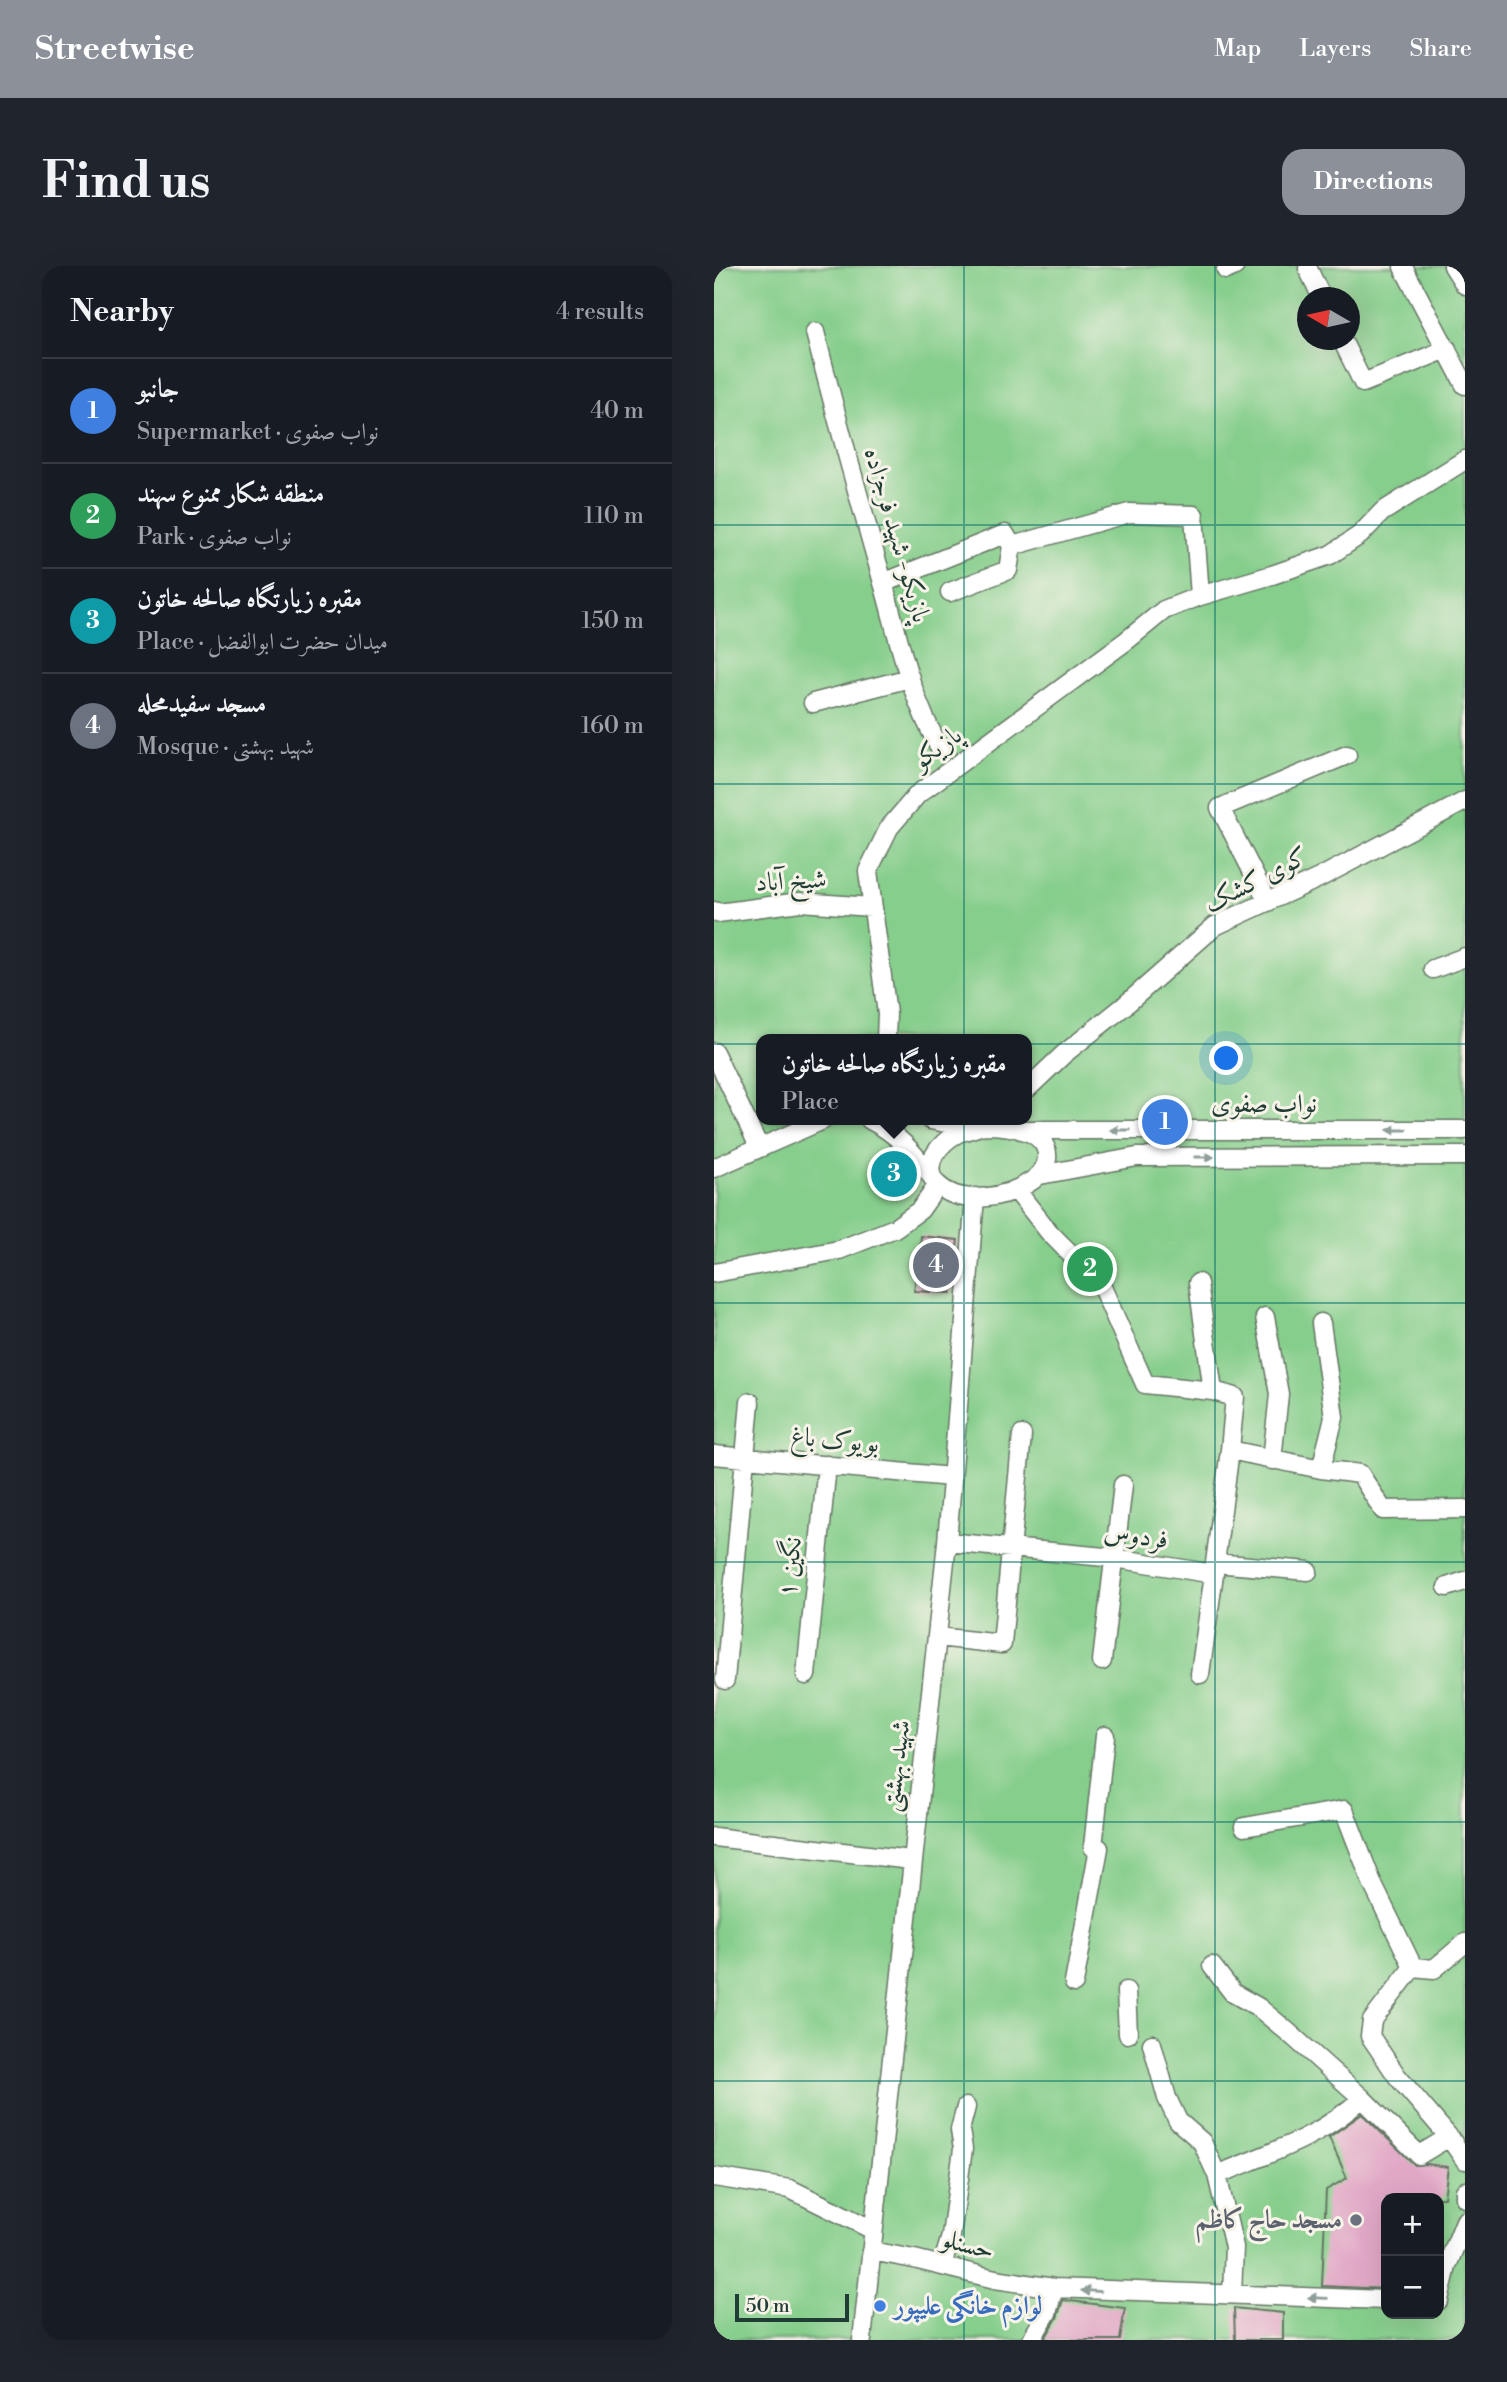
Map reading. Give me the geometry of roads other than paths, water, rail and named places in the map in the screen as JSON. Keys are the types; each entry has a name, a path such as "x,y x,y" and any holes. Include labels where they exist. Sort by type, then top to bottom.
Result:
{"street":[{"path":"1453,266 1465,285"},
{"path":"1403,267 1465,385"},
{"path":"1308,269 1317,287"},
{"name":"پازیکو- شهید فرجزاده","path":"815,332 910,678 932,735 940,748"},
{"path":"1347,350 1363,383 1447,349"},
{"name":"پازیکو","path":"886,1034 887,1014 868,871 889,828 918,794 1164,610 1330,555 1360,535 1382,512 1465,460"},
{"path":"1012,546 1129,513 1194,515 1200,596"},
{"path":"883,583 1005,534 1012,546 1008,570 950,592"},
{"path":"813,703 910,678"},
{"path":"1268,902 1220,808 1347,755"},
{"name":"کوی کشک","path":"1032,1084 1215,926 1320,878 1465,801"},
{"name":"شیخ آباد","path":"714,911 718,914 800,902 872,907"},
{"path":"1433,969 1465,957"},
{"path":"714,1052 758,1147"},
{"path":"714,1168 811,1125"},
{"path":"881,1125 911,1149 935,1181 948,1191 985,1198 1016,1190 1040,1175 1047,1161 1046,1149 1038,1137 1003,1125"},
{"path":"957,1125 973,1128"},
{"path":"714,1273 839,1250 895,1228 920,1210 935,1181 932,1158 942,1144 958,1133 984,1125"},
{"name":"نواب صفوی","path":"1021,1130 1465,1130"},
{"name":"نواب صفوی","path":"1040,1175 1137,1157 1465,1156"},
{"path":"1016,1190 1049,1232 1101,1285 1144,1384 1213,1391 1235,1397 1200,1674"},
{"name":"شهید بهشتی","path":"862,2340 911,1860 947,1542 975,1197"},
{"path":"1198,1283 1213,1391"},
{"path":"1265,1317 1279,1394 1272,1460"},
{"path":"1321,1323 1334,1417 1321,1469"},
{"path":"725,1680 750,1402"},
{"path":"937,1637 1002,1644 1022,1434"},
{"path":"1230,1451 1360,1474 1383,1510 1465,1509"},
{"name":"بویوک باغ","path":"714,1455 951,1477"},
{"name":"نگین ۱","path":"806,1675 827,1465"},
{"path":"1102,1661 1123,1485"},
{"name":"فردوس","path":"947,1542 1214,1568 1308,1571"},
{"path":"1447,1587 1465,1581"},
{"path":"1074,1983 1099,1848 1093,1847 1105,1736"},
{"path":"1244,1827 1344,1810 1373,1885 1413,1967"},
{"path":"714,1838 911,1860"},
{"path":"1413,1967 1434,1969 1465,1942"},
{"path":"1212,1966 1233,1993 1258,2007 1362,2098 1419,2155 1449,2137"},
{"path":"1413,1967 1372,2021 1370,2036 1397,2076 1465,2160"},
{"path":"1126,1991 1128,2034"},
{"path":"1152,2044 1167,2098 1178,2120 1202,2142 1217,2175 1234,2247 1232,2294"},
{"path":"1217,2175 1303,2138 1337,2120 1362,2098"},
{"path":"942,2266 951,2236 962,2149 960,2130 966,2107"},
{"path":"714,2177 790,2189 873,2230"},
{"path":"1465,2191 1465,2198"},
{"path":"1444,2279 1465,2221"},
{"name":"حسنلو","path":"871,2251 995,2279 1054,2288 1132,2293 1381,2300"},
{"path":"1031,2340 1047,2313 1054,2288"}],"place":[{"name":"جانبو","path":"1165,1122"},
{"name":"مقبره زیارتگاه صالحه خاتون","path":"894,1174"},
{"name":"مسجد سفیدمحله","path":"936,1265"},
{"name":"منطقه شکار ممنوع سهند","path":"1090,1269"},
{"name":"مسجد حاج کاظم","path":"1356,2220"},
{"name":"لوازم خانگی علیپور","path":"880,2306"}]}
